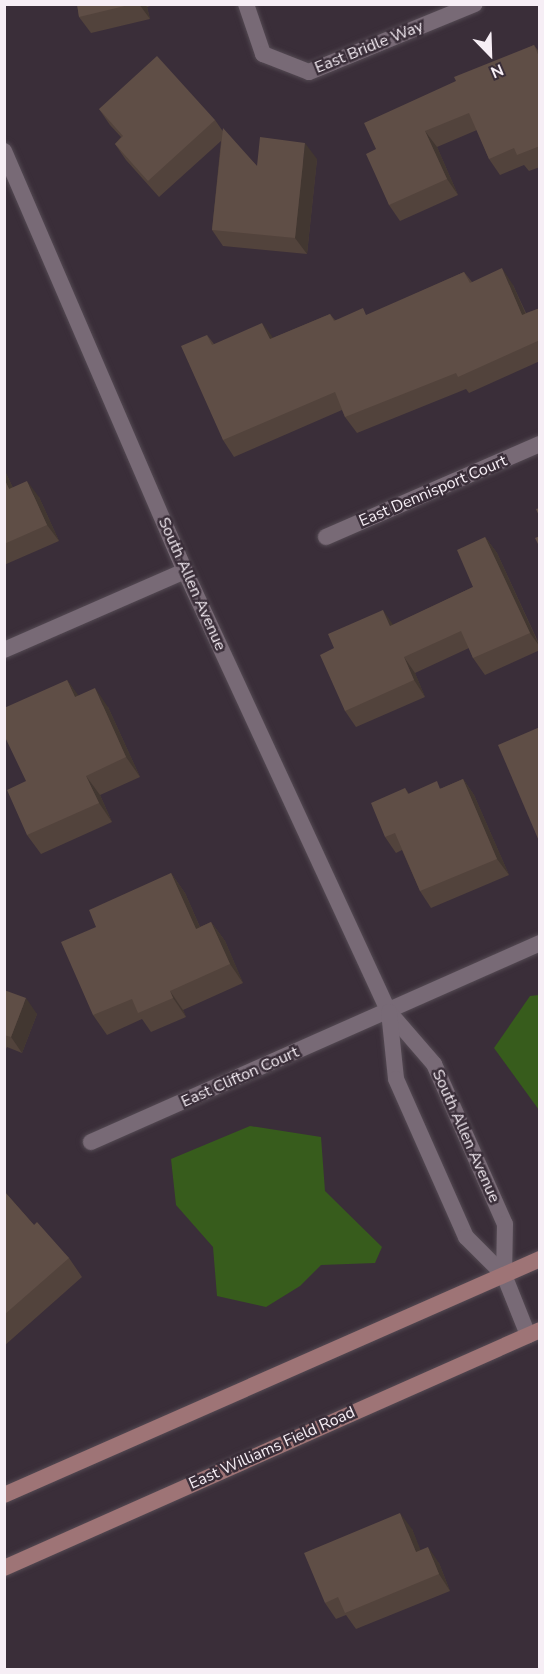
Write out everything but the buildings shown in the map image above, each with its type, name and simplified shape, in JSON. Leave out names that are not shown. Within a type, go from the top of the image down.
[{"type":"main road","points":[[4,1495],[540,1259]]},
{"type":"main road","name":"East Williams Field Road","points":[[4,1568],[534,1333]]},
{"type":"street","name":"East Bridle Way","points":[[246,4],[263,54],[309,72],[475,4]]},
{"type":"street","name":"South Allen Avenue","points":[[4,151],[185,571],[389,1012],[434,1064],[505,1224],[504,1275]]},
{"type":"street","name":"East Dennisport Court","points":[[326,537],[540,444]]},
{"type":"street","points":[[4,650],[185,571]]},
{"type":"street","name":"East Clifton Court","points":[[91,1142],[540,944]]},
{"type":"street","name":"South Allen Avenue","points":[[389,1012],[396,1079],[465,1237],[504,1275],[534,1333]]},
{"type":"green space","points":[[540,995],[539,1110],[494,1048],[530,996]]},
{"type":"green space","points":[[250,1126],[321,1137],[325,1191],[382,1247],[375,1263],[321,1265],[300,1286],[266,1307],[217,1296],[213,1247],[176,1205],[171,1159]]}]
